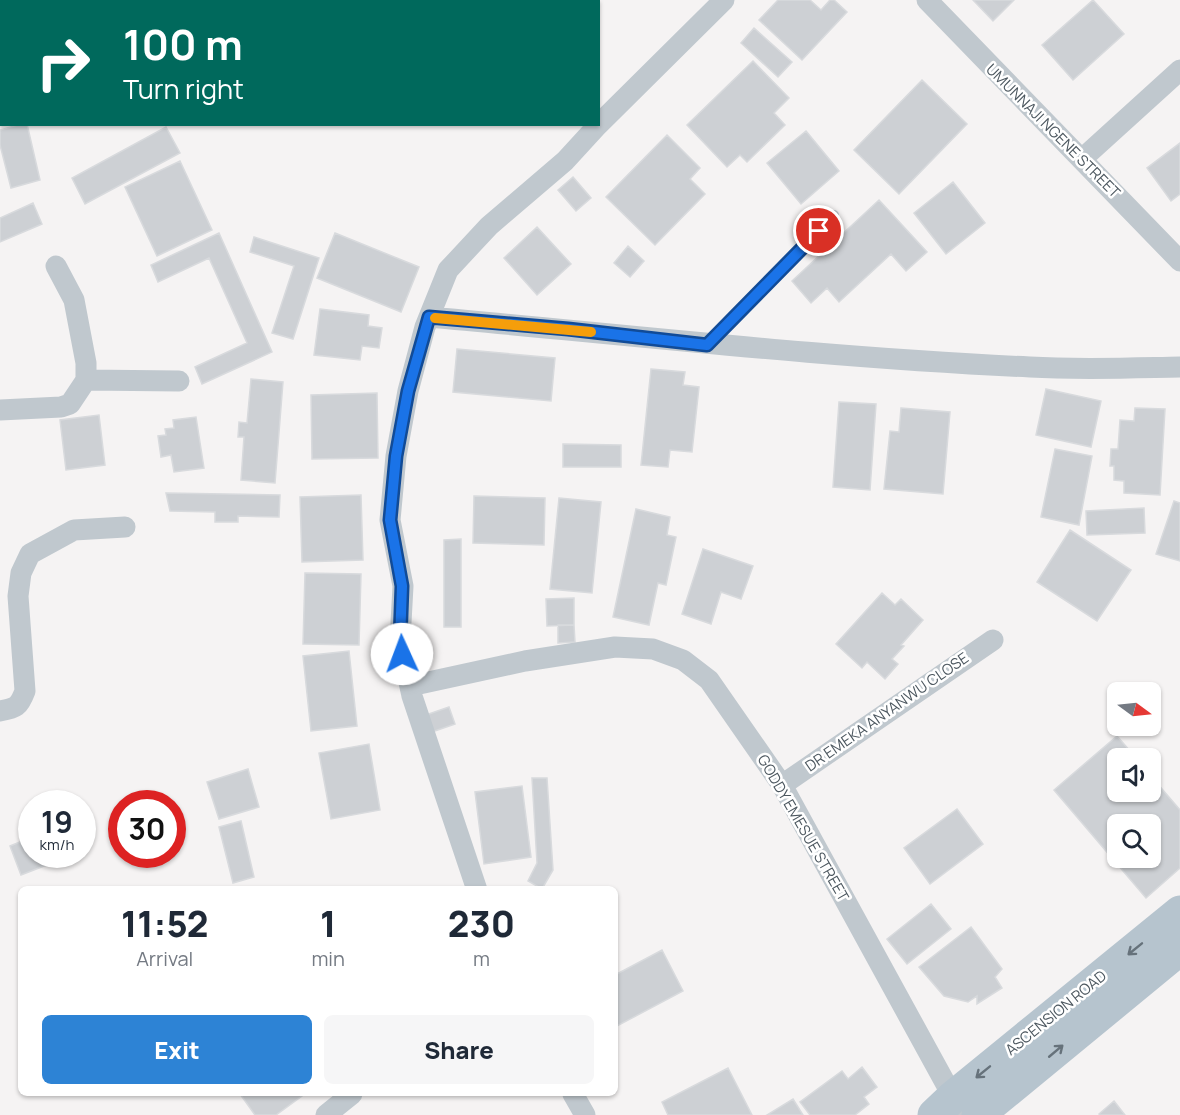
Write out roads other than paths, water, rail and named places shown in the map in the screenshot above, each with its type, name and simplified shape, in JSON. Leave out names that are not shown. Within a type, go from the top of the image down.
[{"type":"main road","name":"ASCENSION ROAD","points":[[958,1110],[1180,912]]},
{"type":"main road","name":"ASCENSION ROAD","points":[[958,1110],[1180,949]]},
{"type":"street","points":[[600,123],[724,0]]},
{"type":"street","name":"UMUNNAJI NGENE STREET","points":[[927,0],[1180,261]]},
{"type":"street","points":[[1082,159],[1180,70]]},
{"type":"street","points":[[476,886],[410,686],[400,641],[402,586],[390,520],[396,456],[408,391],[429,317],[448,270],[489,226],[565,161],[597,126]]},
{"type":"street","points":[[0,410],[61,407],[70,404],[86,380],[86,363],[74,300],[56,266]]},
{"type":"street","points":[[429,317],[568,329],[707,345],[880,358],[1032,367],[1180,367]]},
{"type":"street","points":[[86,380],[179,381]]},
{"type":"street","points":[[0,711],[12,709],[20,704],[25,691],[18,596],[21,573],[30,554],[74,530],[125,527]]},
{"type":"street","name":"DR EMEKA ANYANWU CLOSE","points":[[782,785],[993,639]]},
{"type":"street","name":"GODDY EMESUE STREET","points":[[410,686],[525,661],[615,647],[653,649],[683,660],[709,680],[782,785],[958,1110]]},
{"type":"street","points":[[326,1115],[350,1096]]},
{"type":"street","points":[[574,1096],[585,1115]]},
{"type":"lane","points":[[707,345],[834,214]]}]
